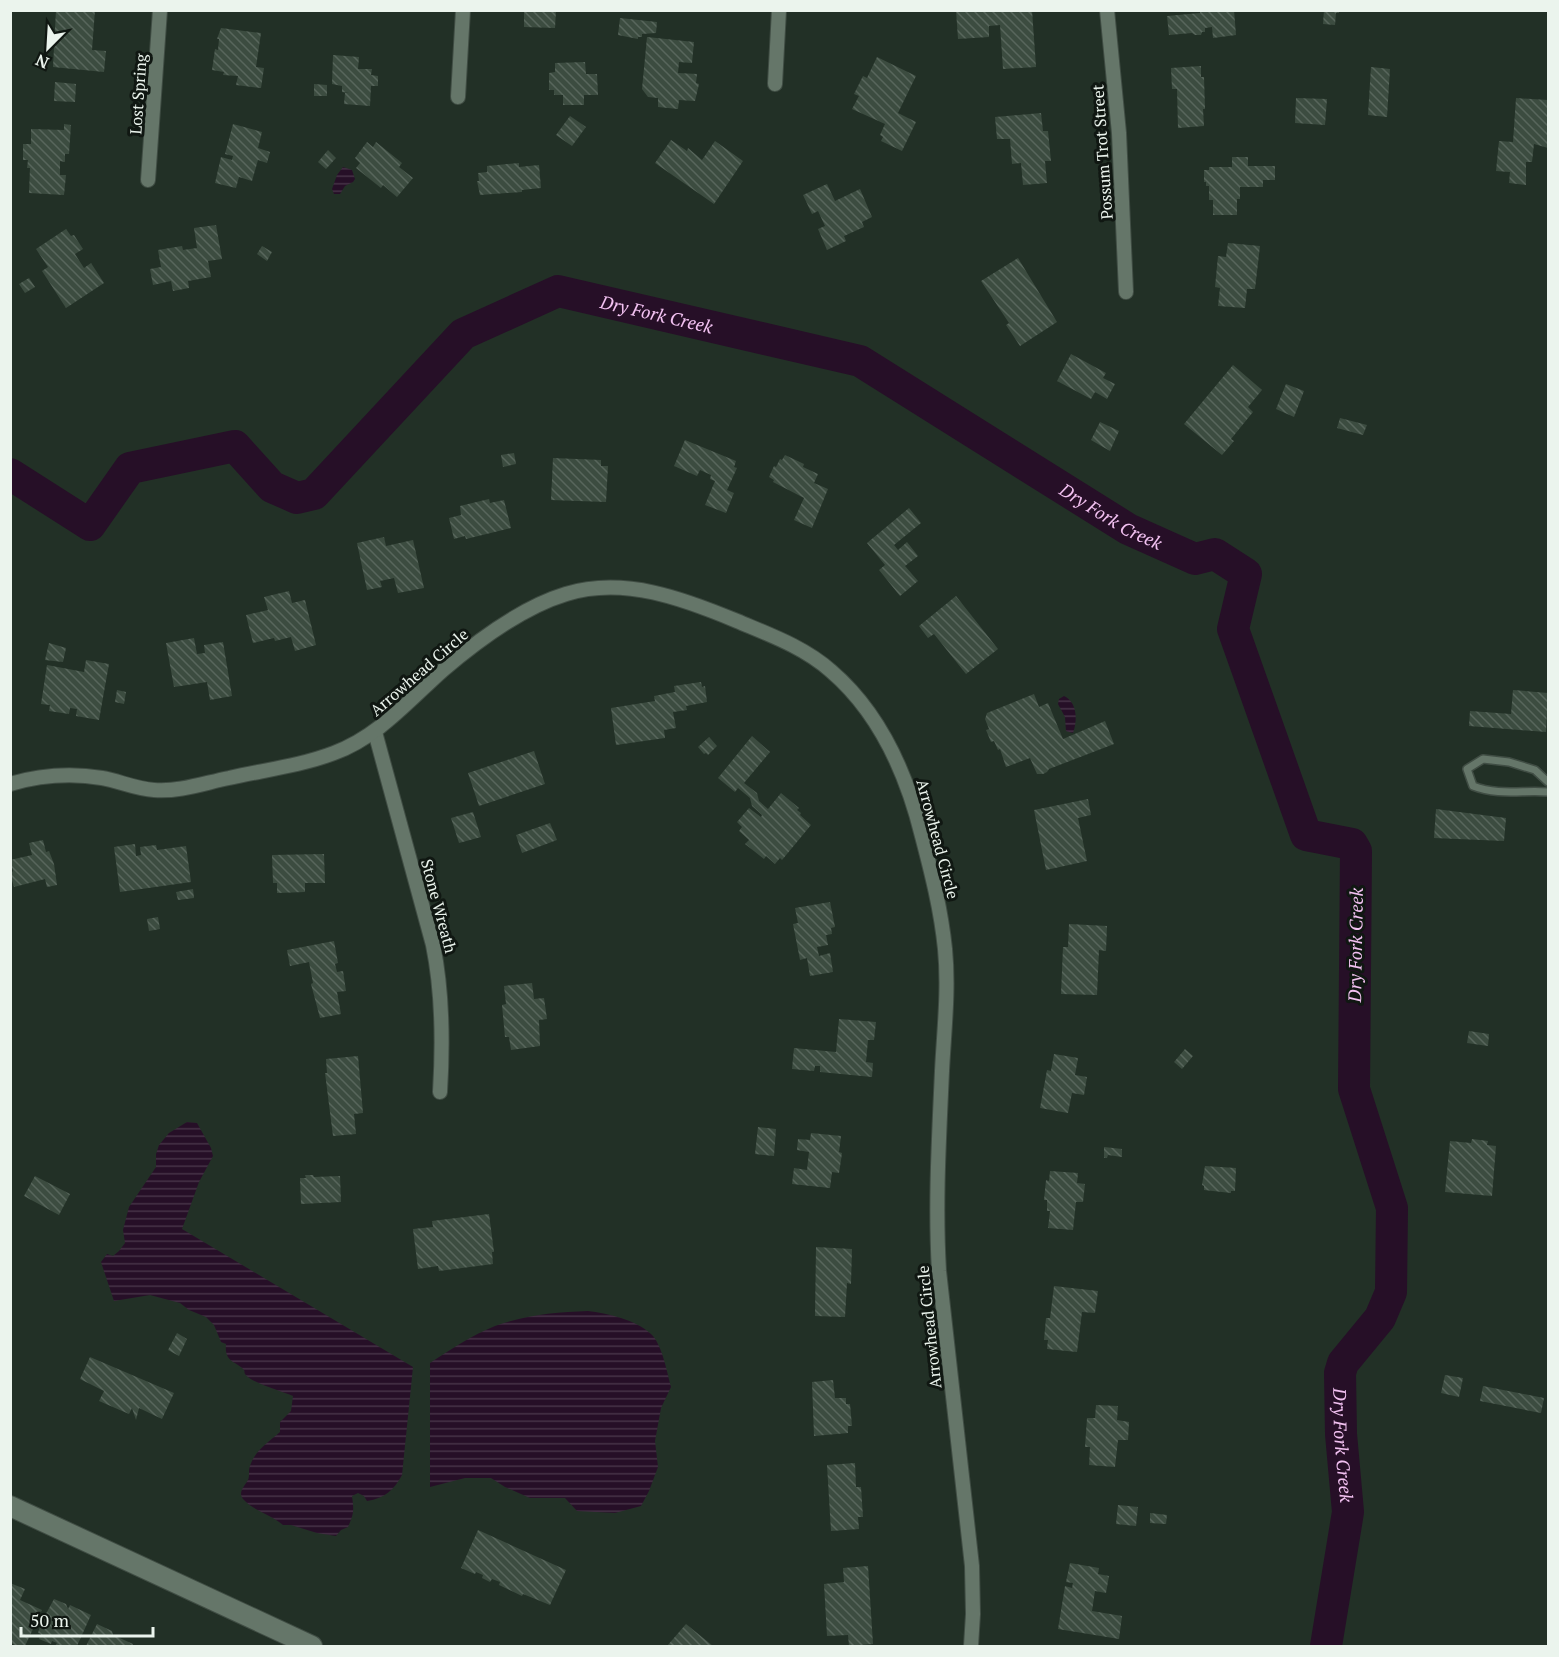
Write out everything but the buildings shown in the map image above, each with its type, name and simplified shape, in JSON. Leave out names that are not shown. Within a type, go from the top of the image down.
[{"type":"main road","points":[[10,1506],[312,1647]]},
{"type":"street","name":"Lost Spring","points":[[148,180],[160,10]]},
{"type":"street","points":[[458,97],[463,10]]},
{"type":"street","points":[[775,84],[779,10]]},
{"type":"street","name":"Possum Trot Street","points":[[1107,10],[1119,133],[1126,292]]},
{"type":"street","name":"Arrowhead Circle","points":[[10,784],[29,778],[73,775],[102,778],[153,790],[186,789],[336,753],[375,732],[446,668],[483,639],[534,607],[569,593],[608,588],[654,593],[691,602],[792,644],[830,669],[870,714],[892,752],[914,806],[939,904],[945,951],[946,999],[936,1223],[939,1271],[972,1566],[973,1614],[970,1647]]},
{"type":"street","name":"Stone Wreath","points":[[375,732],[433,945],[439,976],[442,1007],[440,1092]]},
{"type":"lane","points":[[1548,782],[1535,770],[1509,762],[1484,759],[1467,769],[1473,786],[1487,792],[1508,794],[1548,792]]},
{"type":"shaded area","points":[[343,167],[352,170],[355,179],[345,186],[340,194],[334,194],[332,189]]},
{"type":"shaded area","points":[[1064,696],[1072,702],[1074,707],[1076,723],[1073,733],[1066,731],[1065,717],[1058,704],[1059,699]]},
{"type":"shaded area","points":[[187,1122],[197,1123],[213,1156],[199,1182],[182,1229],[413,1367],[402,1475],[392,1489],[379,1498],[367,1501],[358,1493],[352,1496],[353,1512],[348,1527],[336,1536],[283,1525],[248,1504],[241,1495],[248,1480],[252,1460],[280,1432],[280,1422],[291,1411],[293,1396],[248,1377],[244,1370],[227,1355],[226,1344],[221,1342],[214,1325],[206,1317],[189,1310],[180,1303],[150,1295],[114,1301],[101,1262],[107,1254],[113,1256],[125,1243],[123,1230],[129,1207],[156,1167],[159,1145],[169,1133]]},
{"type":"shaded area","points":[[588,1311],[621,1318],[645,1329],[658,1344],[666,1366],[671,1387],[661,1408],[655,1441],[658,1467],[641,1506],[615,1513],[577,1511],[565,1498],[530,1498],[491,1478],[465,1478],[430,1487],[430,1363],[461,1343],[506,1322],[541,1315]]},
{"type":"waterway","name":"Dry Fork Creek","points":[[10,474],[90,525],[130,468],[235,446],[272,487],[297,498],[314,494],[463,334],[558,291],[860,361],[1128,529],[1195,559],[1215,554],[1246,574],[1233,629],[1306,835],[1352,844],[1356,851],[1354,1089],[1392,1208],[1391,1292],[1380,1318],[1343,1363],[1340,1373],[1341,1434],[1348,1512],[1326,1646]]}]
